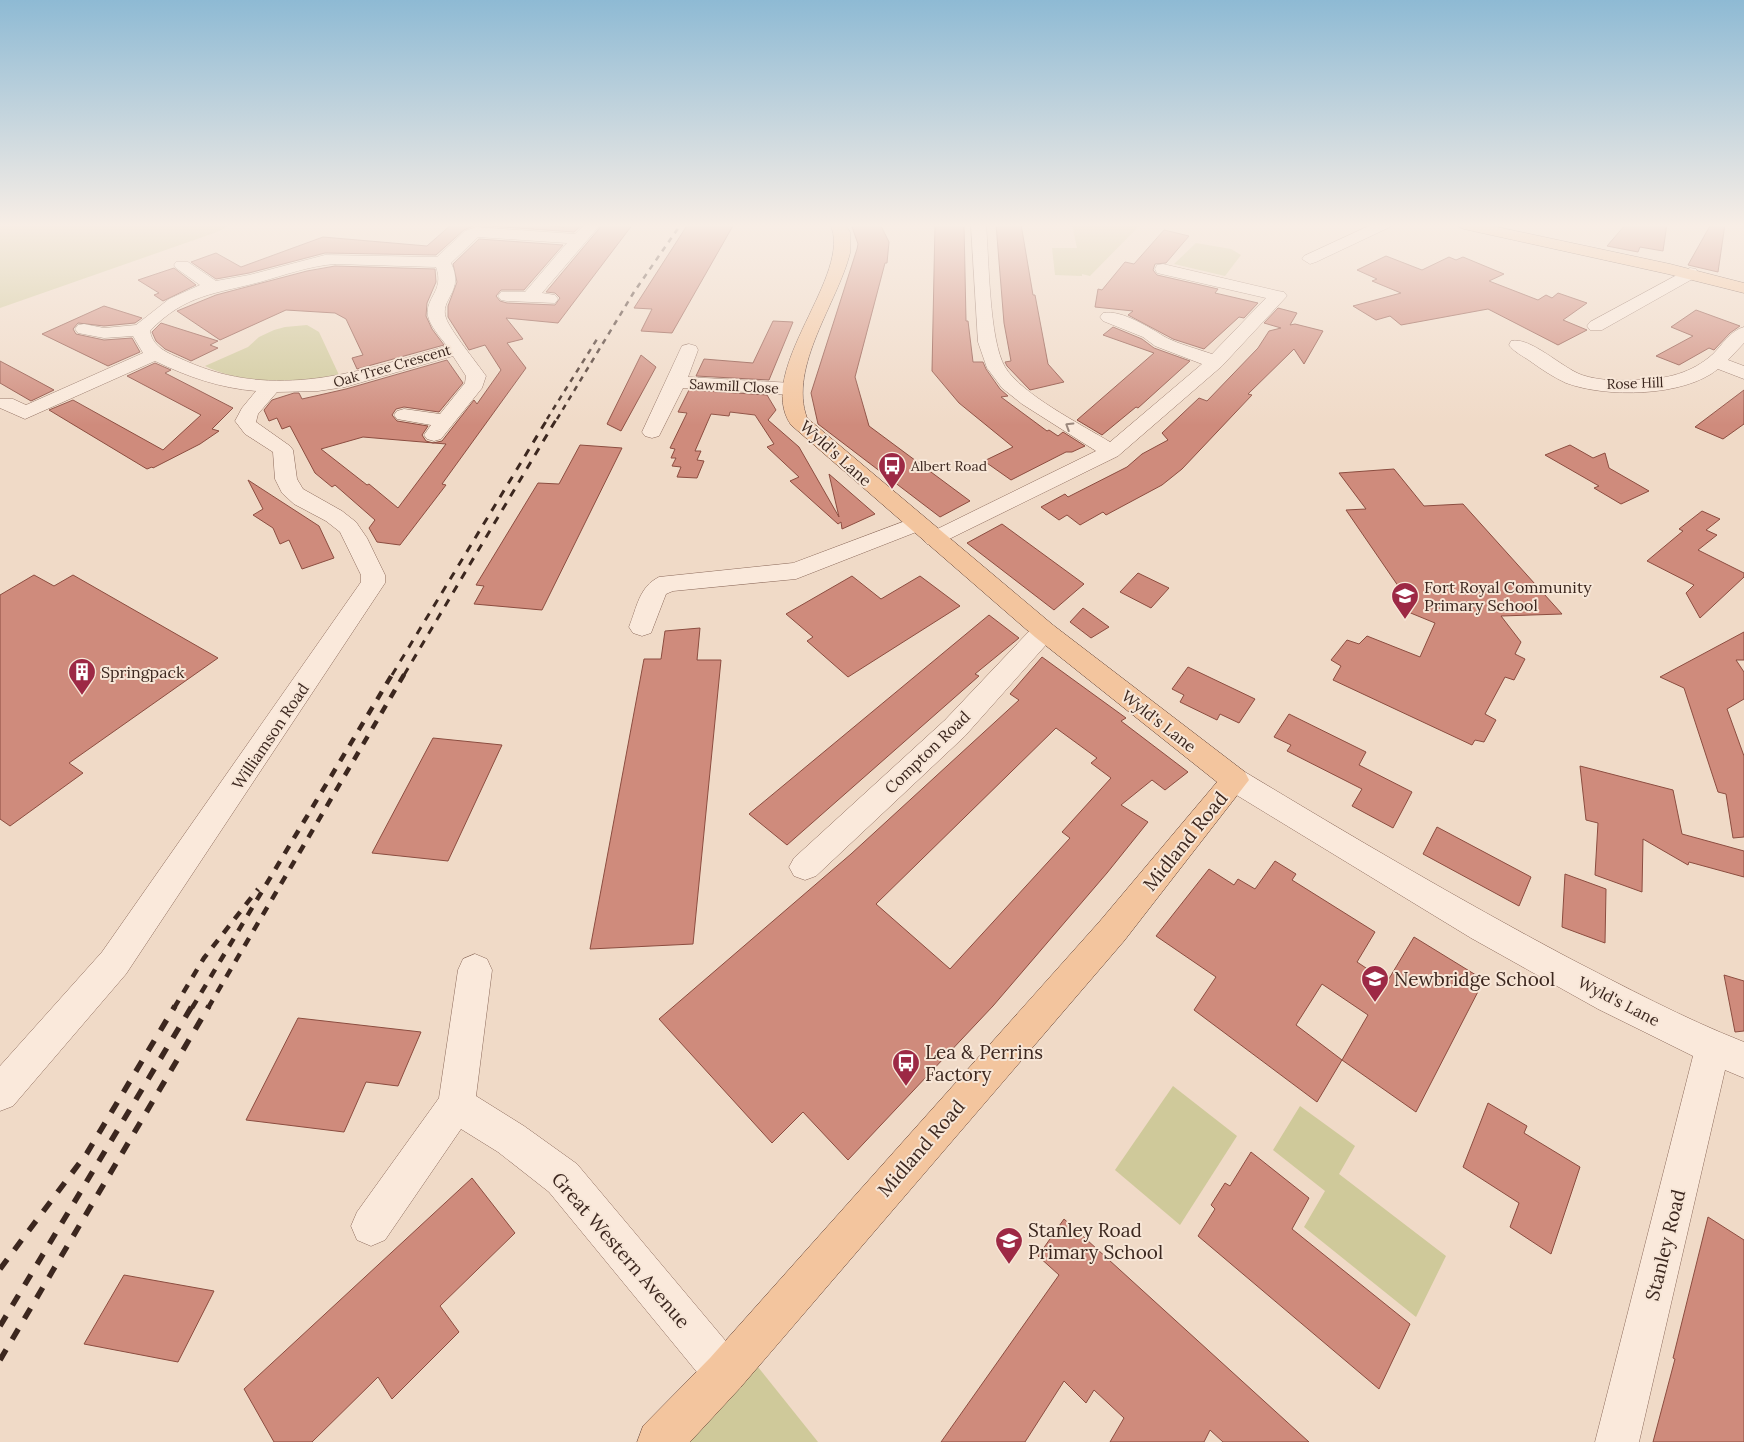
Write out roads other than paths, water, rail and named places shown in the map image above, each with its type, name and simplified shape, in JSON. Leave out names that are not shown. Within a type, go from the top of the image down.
[{"type":"main road","name":"Wyld's Lane","points":[[828,291],[822,303],[792,390],[792,406],[798,421],[1044,632],[1235,780]]},
{"type":"main road","name":"Midland Road","points":[[659,1442],[725,1372],[1112,931],[1235,780]]},
{"type":"street","points":[[84,329],[104,333],[141,330],[150,319],[169,306],[204,291]]},
{"type":"street","name":"Oak Tree Crescent","points":[[155,354],[203,377],[221,382],[270,386],[328,384],[458,349],[437,318],[435,310],[447,291]]},
{"type":"street","points":[[530,297],[535,291]]},
{"type":"street","points":[[983,291],[987,342],[996,368],[1009,384],[1029,400],[1110,452]]},
{"type":"street","points":[[935,540],[1110,452],[1215,362],[1278,296],[1258,291]]},
{"type":"street","points":[[1596,326],[1658,291]]},
{"type":"street","points":[[508,296],[550,299]]},
{"type":"street","points":[[1109,317],[1150,333],[1154,347],[1215,362]]},
{"type":"street","points":[[25,413],[155,354],[145,346],[141,330]]},
{"type":"street","name":"Rose Hill","points":[[1518,345],[1573,378],[1603,385],[1654,384],[1682,380],[1703,371],[1744,332]]},
{"type":"street","points":[[404,415],[440,428],[475,384],[476,376],[458,349]]},
{"type":"street","name":"Sawmill Close","points":[[652,432],[690,350]]},
{"type":"street","points":[[1715,361],[1744,373]]},
{"type":"street","name":"Sawmill Close","points":[[676,382],[792,390]]},
{"type":"street","name":"Williamson Road","points":[[0,1093],[114,963],[373,583],[373,576],[348,527],[337,517],[305,500],[290,488],[284,473],[283,450],[248,427],[245,421],[249,412],[270,386]]},
{"type":"street","points":[[6,403],[43,423]]},
{"type":"street","points":[[642,627],[656,589],[668,583],[796,571],[916,524]]},
{"type":"street","name":"Compton Road","points":[[804,867],[955,728],[1044,632]]},
{"type":"street","name":"Wyld's Lane","points":[[1235,780],[1422,893],[1526,952],[1644,1015],[1728,1053]]},
{"type":"street","points":[[371,1226],[456,1105],[475,970]]},
{"type":"street","name":"Stanley Road","points":[[1617,1442],[1728,1053]]},
{"type":"street","name":"Great Western Avenue","points":[[456,1105],[512,1139],[563,1178],[725,1372]]},
{"type":"railway","points":[[557,419],[634,291]]},
{"type":"railway","points":[[547,419],[599,336]]},
{"type":"railway","points":[[392,675],[548,418]]},
{"type":"railway","points":[[404,675],[557,418]]},
{"type":"railway","points":[[192,1008],[393,673]]},
{"type":"railway","points":[[208,1008],[405,673]]},
{"type":"railway","points":[[174,1008],[204,958],[258,889]]},
{"type":"railway","points":[[0,1269],[87,1153],[175,1006]]},
{"type":"railway","points":[[0,1326],[192,1006]]},
{"type":"railway","points":[[0,1360],[209,1006]]},
{"type":"place","name":"Albert Road","points":[[892,490]]},
{"type":"place","name":"Fort Royal Community Primary School","points":[[1405,620]]},
{"type":"place","name":"Springpack","points":[[82,696]]},
{"type":"place","name":"Newbridge School","points":[[1375,1003]]},
{"type":"place","name":"Lea & Perrins Factory","points":[[906,1087]]},
{"type":"place","name":"Stanley Road Primary School","points":[[1009,1265]]}]
